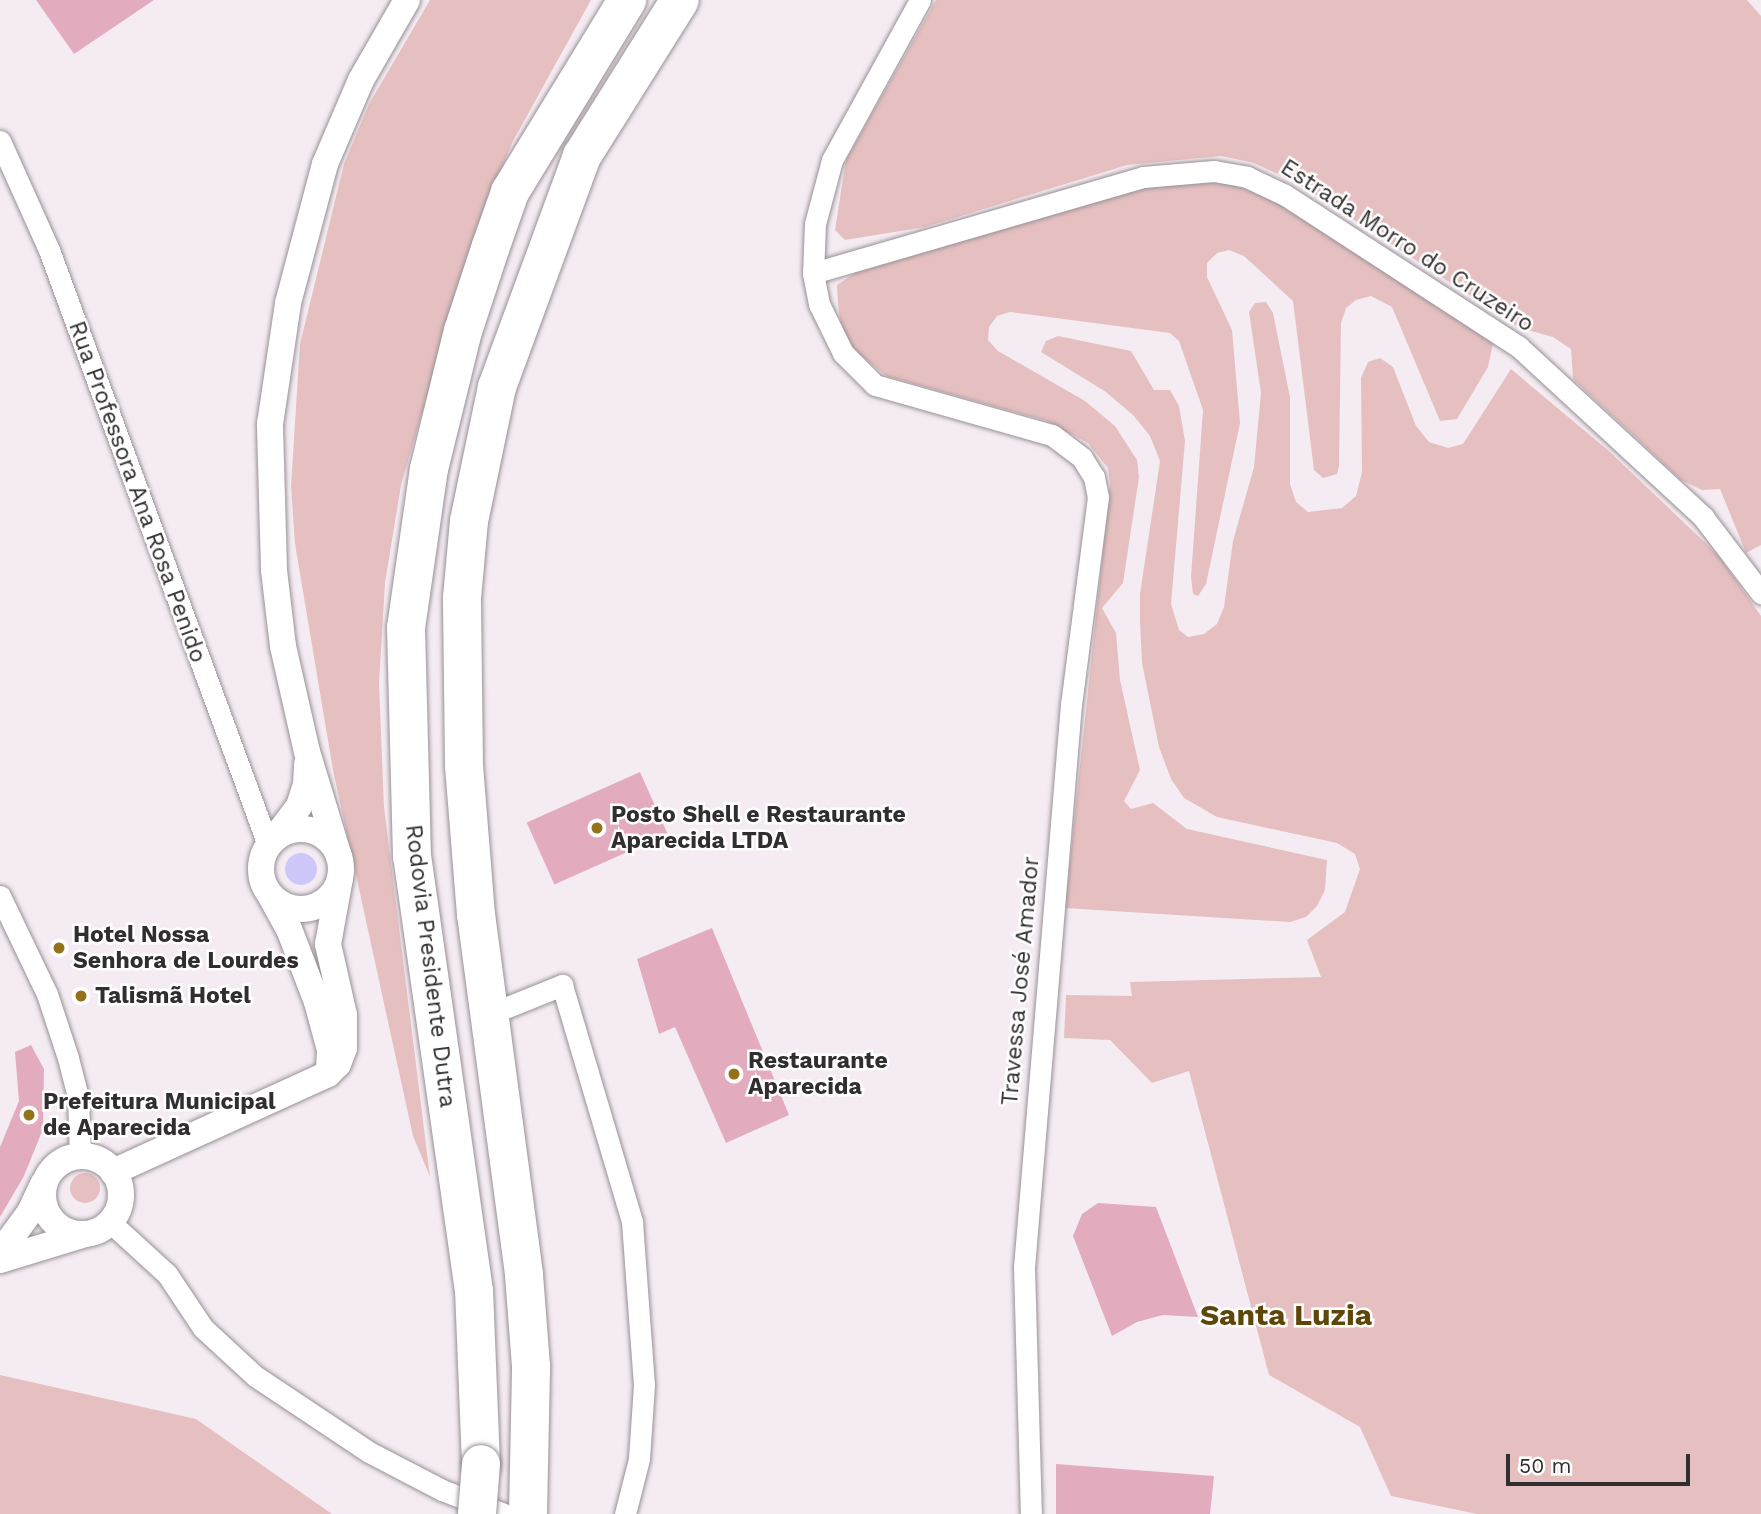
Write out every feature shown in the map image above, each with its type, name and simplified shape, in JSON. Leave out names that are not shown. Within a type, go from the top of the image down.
[{"type":"highway","points":[[567,97],[607,0]]},
{"type":"highway","name":"Rodovia Presidente Dutra","points":[[477,1514],[481,1464],[474,1291],[412,856],[407,628],[429,469],[463,331],[510,192],[627,0]]},
{"type":"highway","points":[[528,1514],[531,1459],[524,1274],[476,915],[464,765],[462,598],[469,521],[497,387],[582,156],[680,0]]},
{"type":"street","points":[[113,1172],[328,1074],[338,1064],[345,1032],[328,944],[340,868],[307,752],[283,646],[274,570],[270,424],[276,362],[326,164],[361,80],[407,0]]},
{"type":"street","points":[[813,273],[815,224],[832,160],[920,0]]},
{"type":"street","name":"Rua Professora Ana Rosa Penido","points":[[0,141],[49,250],[271,841],[261,860],[267,891],[289,929],[317,1002],[330,1050],[328,1074]]},
{"type":"street","name":"Estrada Morro do Cruzeiro","points":[[813,273],[1143,177],[1214,171],[1247,177],[1285,195],[1519,347],[1703,517],[1761,593]]},
{"type":"street","name":"Travessa José Amador","points":[[813,273],[829,330],[857,370],[875,385],[1052,435],[1082,458],[1096,487],[1096,527],[1072,704],[1024,1267],[1031,1514]]},
{"type":"street","points":[[271,841],[303,796],[307,752]]},
{"type":"street","points":[[267,891],[288,906],[314,906],[335,890],[340,868],[331,843],[312,831],[289,830],[271,841]]},
{"type":"street","points":[[0,896],[47,994],[68,1058],[78,1097],[80,1156]]},
{"type":"street","points":[[490,1014],[562,985],[632,1222],[643,1385],[639,1459],[625,1514]]},
{"type":"street","points":[[0,1253],[30,1212],[44,1182],[59,1162],[80,1156],[100,1160],[113,1172],[121,1197],[110,1222],[85,1234],[0,1260]]},
{"type":"street","points":[[44,1182],[47,1214],[66,1231],[85,1234]]},
{"type":"street","points":[[110,1222],[167,1274],[204,1328],[255,1376],[369,1452],[442,1490],[504,1514]]},
{"type":"shaded area","points":[[430,0],[591,0],[513,141],[475,232],[401,485],[385,583],[379,683],[384,807],[430,1177],[413,1136],[333,770],[295,544],[291,486],[300,344],[344,164],[369,104]]},
{"type":"shaded area","points":[[936,0],[1747,0],[1761,16],[1761,545],[1746,553],[1720,489],[1702,490],[1681,480],[1573,379],[1571,349],[1553,337],[1520,328],[1299,184],[1254,163],[1221,156],[1127,165],[925,227],[845,240],[835,230],[846,160]]},
{"type":"shaded area","points":[[1206,182],[1234,185],[1286,206],[1493,343],[1488,367],[1457,419],[1440,421],[1392,307],[1371,296],[1356,300],[1346,308],[1341,323],[1339,466],[1337,474],[1323,478],[1314,470],[1293,301],[1244,256],[1229,250],[1217,253],[1207,263],[1207,277],[1232,330],[1240,423],[1206,584],[1198,596],[1193,594],[1191,577],[1203,410],[1179,341],[1170,333],[1010,312],[997,316],[989,327],[988,340],[998,351],[1085,401],[1115,426],[1137,460],[1139,477],[1123,583],[1102,608],[1116,633],[1120,680],[1140,770],[1124,801],[1131,809],[1153,803],[1187,829],[1327,860],[1325,890],[1317,906],[1306,917],[1290,922],[1065,908],[1110,484],[1108,468],[1088,443],[1047,421],[886,376],[851,347],[841,325],[838,304],[837,285],[855,273],[1138,189]]},
{"type":"shaded area","points":[[1266,302],[1273,313],[1290,397],[1290,484],[1296,502],[1308,512],[1342,508],[1356,496],[1362,472],[1361,378],[1368,362],[1380,358],[1393,367],[1416,426],[1429,442],[1448,448],[1463,444],[1511,369],[1610,452],[1719,556],[1761,616],[1761,1514],[1477,1514],[1391,1496],[1360,1427],[1269,1375],[1189,1071],[1152,1083],[1110,1040],[1064,1038],[1066,995],[1132,996],[1130,982],[1321,977],[1307,940],[1345,912],[1360,869],[1355,854],[1337,843],[1217,817],[1184,798],[1171,779],[1159,747],[1142,663],[1140,623],[1140,594],[1160,461],[1150,436],[1134,416],[1106,392],[1041,352],[1046,341],[1058,336],[1131,351],[1154,390],[1170,390],[1179,406],[1185,441],[1171,604],[1179,630],[1188,637],[1204,634],[1217,624],[1224,607],[1233,541],[1254,467],[1261,393],[1249,312],[1255,303]]},
{"type":"shaded area","points":[[301,853],[312,858],[317,869],[312,880],[301,885],[290,880],[285,869],[290,858]]},
{"type":"shaded area","points":[[85,1173],[95,1178],[100,1188],[95,1198],[85,1203],[75,1198],[70,1188],[75,1178]]},
{"type":"shaded area","points":[[0,1375],[196,1419],[332,1514],[0,1514]]},
{"type":"building","points":[[36,0],[154,0],[74,54]]},
{"type":"building","name":"Posto Shell e Restaurante Aparecida LTDA","points":[[640,772],[668,834],[554,885],[527,822]]},
{"type":"building","name":"Restaurante Aparecida","points":[[712,928],[789,1115],[726,1143],[675,1027],[659,1034],[637,959]]},
{"type":"building","name":"Prefeitura Municipal de Aparecida","points":[[31,1045],[44,1069],[43,1129],[24,1176],[0,1217],[0,1147],[19,1101],[15,1052]]},
{"type":"building","points":[[1098,1203],[1156,1207],[1198,1317],[1163,1315],[1137,1322],[1112,1336],[1073,1236],[1082,1214]]},
{"type":"building","points":[[1056,1464],[1214,1476],[1210,1514],[1056,1514]]},
{"type":"place","name":"Posto Shell e Restaurante Aparecida LTDA","points":[[597,828]]},
{"type":"place","name":"Hotel Nossa Senhora de Lourdes","points":[[59,948]]},
{"type":"place","name":"Talismã Hotel","points":[[81,996]]},
{"type":"place","name":"Restaurante Aparecida","points":[[734,1074]]},
{"type":"place","name":"Prefeitura Municipal de Aparecida","points":[[29,1115]]},
{"type":"district","name":"Santa Luzia","points":[[1286,1315]]}]
